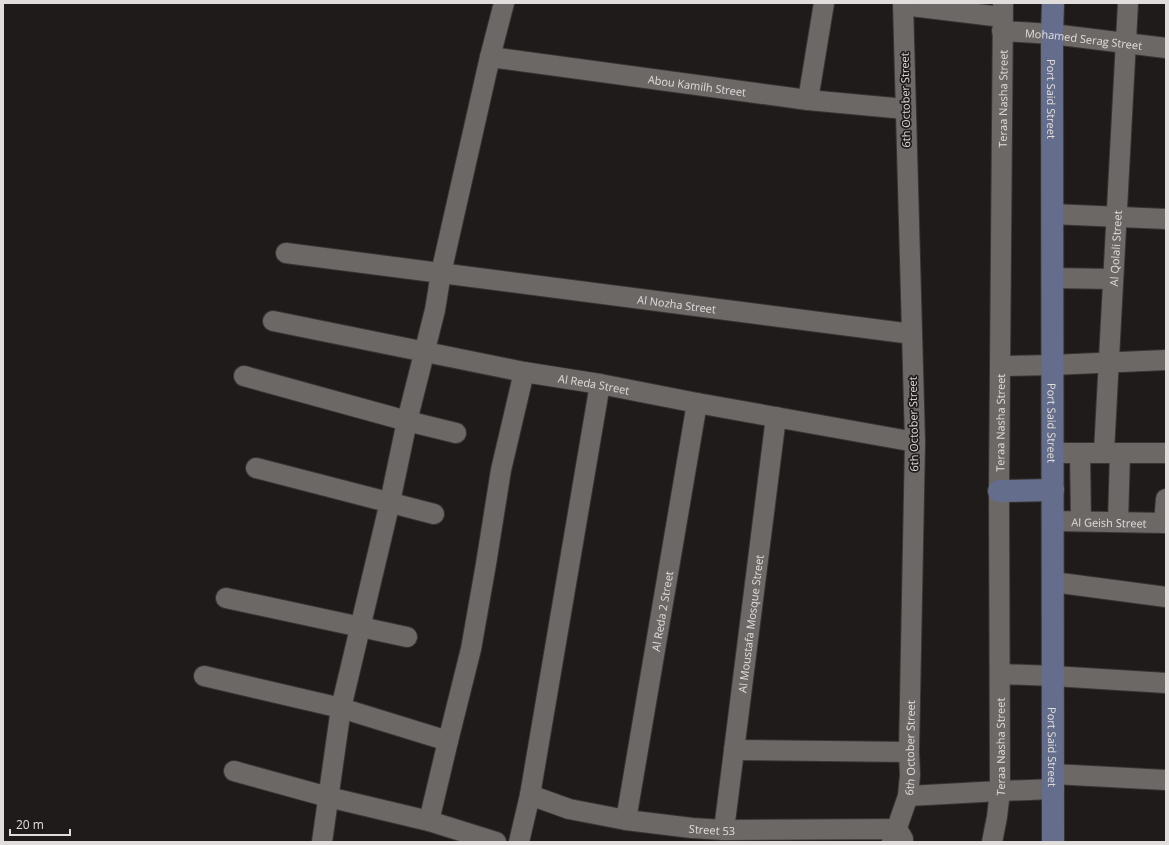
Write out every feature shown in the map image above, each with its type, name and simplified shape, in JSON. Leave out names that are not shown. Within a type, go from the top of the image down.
[{"type":"street","points":[[322,842],[341,708],[390,502],[407,421],[435,310],[441,273],[490,57],[504,3]]},
{"type":"street","points":[[808,100],[824,3]]},
{"type":"street","name":"Port Said Street","points":[[1053,3],[1053,842]]},
{"type":"street","name":"Al Qolali Street","points":[[1118,522],[1112,452],[1108,362],[1128,3]]},
{"type":"street","name":"Mohamed Serag Street","points":[[903,4],[1002,17],[1052,34],[1166,48]]},
{"type":"street","name":"6th October Street","points":[[898,838],[908,796],[910,776],[909,752],[915,442],[903,4]]},
{"type":"street","name":"Teraa Nasha Street","points":[[992,842],[1000,791],[999,491],[1002,17]]},
{"type":"street","name":"Abou Kamilh Street","points":[[490,57],[808,100],[905,110]]},
{"type":"street","points":[[1052,214],[1166,219]]},
{"type":"street","name":"Al Nozha Street","points":[[286,253],[912,334]]},
{"type":"street","points":[[1052,278],[1113,279]]},
{"type":"street","name":"Al Reda Street","points":[[273,321],[524,372],[600,384],[915,442]]},
{"type":"street","points":[[1000,366],[1166,360]]},
{"type":"street","points":[[429,821],[471,648],[501,470],[524,372]]},
{"type":"street","points":[[244,376],[456,433]]},
{"type":"street","points":[[519,842],[530,795],[600,384]]},
{"type":"street","name":"Al Reda 2 Street","points":[[626,820],[697,403]]},
{"type":"street","name":"Al Moustafa Mosque Street","points":[[724,830],[776,417]]},
{"type":"street","points":[[1052,453],[1166,453]]},
{"type":"street","points":[[1080,453],[1081,521]]},
{"type":"street","points":[[256,468],[434,514]]},
{"type":"street","points":[[999,491],[1053,490]]},
{"type":"street","points":[[1165,523],[1166,499]]},
{"type":"street","name":"Al Geish Street","points":[[1053,521],[1165,523]]},
{"type":"street","points":[[1053,582],[1166,597]]},
{"type":"street","points":[[226,598],[407,637]]},
{"type":"street","points":[[1000,674],[1166,684]]},
{"type":"street","points":[[204,676],[341,708],[448,741]]},
{"type":"street","points":[[734,750],[909,752]]},
{"type":"street","points":[[234,771],[328,797],[429,821],[496,842]]},
{"type":"street","points":[[908,796],[1000,791],[1054,782],[1166,780]]},
{"type":"street","name":"Street 53","points":[[530,795],[569,809],[626,820],[692,828],[898,838]]}]
